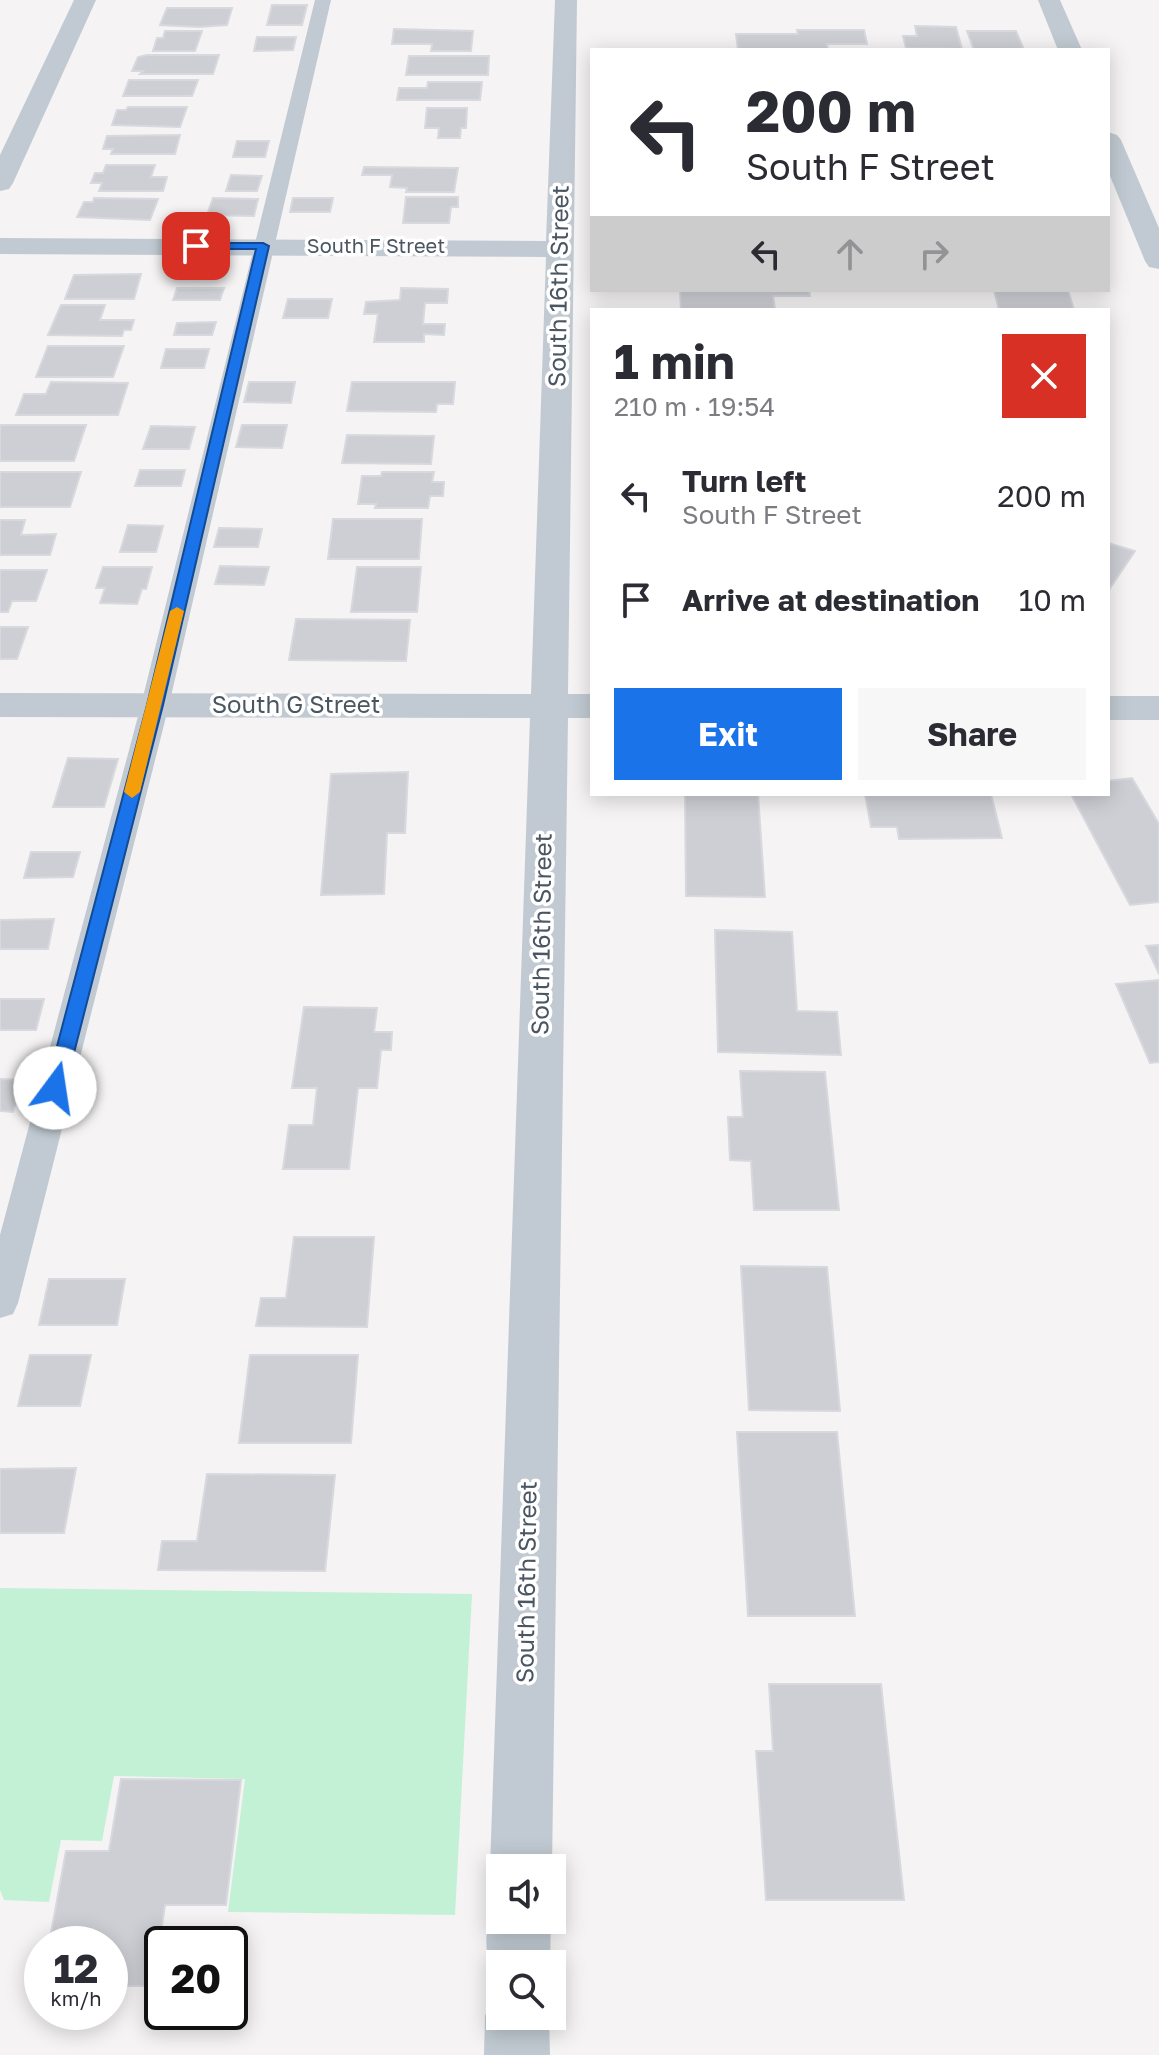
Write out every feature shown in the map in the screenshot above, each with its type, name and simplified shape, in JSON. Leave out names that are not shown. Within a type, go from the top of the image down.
[{"type":"street","points":[[0,183],[85,0]]},
{"type":"street","name":"South 16th Street","points":[[521,1854],[566,0]]},
{"type":"street","points":[[1049,0],[1069,48]]},
{"type":"street","points":[[1110,145],[1159,261]]},
{"type":"street","name":"South F Street","points":[[0,246],[560,249]]},
{"type":"street","name":"South G Street","points":[[0,705],[590,706]]},
{"type":"street","points":[[1110,708],[1159,708]]},
{"type":"street","points":[[517,2030],[517,2055]]},
{"type":"lane","points":[[0,1303],[155,705],[323,0]]},
{"type":"green space","points":[[0,1588],[472,1594],[455,1915],[228,1912],[245,1779],[114,1776],[102,1841],[61,1840],[49,1902],[4,1900],[0,1890]]},
{"type":"building","points":[[272,5],[307,5],[302,25],[267,25]]},
{"type":"building","points":[[167,8],[232,8],[227,25],[199,27],[160,25]]},
{"type":"building","points":[[915,26],[956,27],[962,48],[906,48],[903,36],[917,36]]},
{"type":"building","points":[[394,29],[473,31],[471,51],[431,51],[432,44],[392,44]]},
{"type":"building","points":[[797,30],[864,30],[867,44],[827,44],[828,48],[738,48],[736,34],[798,34]]},
{"type":"building","points":[[165,31],[202,31],[195,51],[153,51],[157,38],[163,38]]},
{"type":"building","points":[[967,31],[1016,31],[1023,48],[973,48]]},
{"type":"building","points":[[257,37],[296,37],[293,50],[254,51]]},
{"type":"building","points":[[219,55],[213,74],[140,74],[143,71],[132,71],[138,57]]},
{"type":"building","points":[[409,56],[489,56],[488,75],[406,75]]},
{"type":"building","points":[[129,80],[198,80],[192,96],[123,96]]},
{"type":"building","points":[[428,82],[482,82],[480,100],[397,100],[399,88],[427,88]]},
{"type":"building","points":[[128,107],[187,107],[180,127],[112,125],[117,110]]},
{"type":"building","points":[[427,108],[467,108],[466,128],[461,128],[460,138],[438,138],[439,128],[425,128]]},
{"type":"building","points":[[180,135],[175,154],[111,154],[113,149],[103,149],[107,136]]},
{"type":"building","points":[[237,141],[269,141],[265,157],[233,157]]},
{"type":"building","points":[[106,165],[155,165],[151,177],[167,177],[163,191],[99,191],[102,183],[91,183],[95,173],[103,173]]},
{"type":"building","points":[[364,167],[458,168],[454,192],[406,192],[407,188],[390,187],[392,175],[362,175]]},
{"type":"building","points":[[231,175],[262,176],[257,191],[226,191]]},
{"type":"building","points":[[406,197],[458,197],[458,207],[451,207],[449,223],[403,223]]},
{"type":"building","points":[[94,198],[158,199],[150,220],[77,217],[84,202],[93,202]]},
{"type":"building","points":[[213,198],[258,199],[254,216],[207,215]]},
{"type":"building","points":[[293,198],[333,198],[330,212],[290,212]]},
{"type":"building","points":[[141,274],[134,299],[65,299],[74,275]]},
{"type":"building","points":[[177,288],[224,288],[220,300],[173,300]]},
{"type":"building","points":[[401,288],[448,289],[447,303],[425,303],[423,324],[445,324],[444,335],[424,334],[424,342],[374,342],[378,314],[364,314],[366,302],[400,300]]},
{"type":"building","points":[[680,292],[809,292],[810,296],[773,296],[775,308],[681,308]]},
{"type":"building","points":[[994,292],[1069,292],[1073,308],[998,308]]},
{"type":"building","points":[[288,299],[332,299],[328,318],[283,318]]},
{"type":"building","points":[[61,305],[105,305],[100,320],[134,320],[131,330],[124,330],[122,336],[48,335]]},
{"type":"building","points":[[216,322],[212,335],[174,335],[177,323]]},
{"type":"building","points":[[48,346],[124,346],[113,377],[36,377]]},
{"type":"building","points":[[166,349],[209,349],[204,368],[161,368]]},
{"type":"building","points":[[51,382],[128,383],[118,415],[16,415],[24,394],[46,394]]},
{"type":"building","points":[[249,382],[295,382],[291,403],[244,402]]},
{"type":"building","points":[[352,382],[455,382],[453,404],[437,404],[436,412],[347,411]]},
{"type":"building","points":[[0,425],[86,425],[74,461],[0,461]]},
{"type":"building","points":[[242,425],[287,425],[282,448],[236,447]]},
{"type":"building","points":[[151,426],[195,427],[189,449],[143,449]]},
{"type":"building","points":[[347,435],[434,436],[431,464],[342,463]]},
{"type":"building","points":[[140,470],[185,470],[181,486],[135,486]]},
{"type":"building","points":[[0,472],[81,472],[70,507],[0,507]]},
{"type":"building","points":[[382,472],[434,472],[432,482],[444,482],[443,496],[430,496],[428,508],[375,508],[376,504],[358,504],[362,476],[381,476]]},
{"type":"building","points":[[333,519],[422,519],[419,559],[328,559]]},
{"type":"building","points":[[0,520],[25,520],[21,535],[56,534],[50,555],[0,555]]},
{"type":"building","points":[[128,525],[163,526],[156,552],[120,552]]},
{"type":"building","points":[[219,528],[262,529],[258,547],[214,547]]},
{"type":"building","points":[[1110,544],[1135,551],[1110,588]]},
{"type":"building","points":[[220,566],[269,567],[264,585],[215,584]]},
{"type":"building","points":[[103,567],[152,567],[146,589],[142,589],[137,604],[100,603],[105,588],[96,588]]},
{"type":"building","points":[[357,567],[421,567],[417,612],[351,612]]},
{"type":"building","points":[[0,570],[47,570],[36,601],[12,601],[8,612],[0,612]]},
{"type":"building","points":[[296,619],[410,620],[406,661],[289,660]]},
{"type":"building","points":[[0,627],[28,627],[17,659],[0,659]]},
{"type":"building","points":[[68,758],[118,759],[104,807],[53,807]]},
{"type":"building","points":[[408,772],[405,833],[387,833],[384,894],[321,895],[331,774]]},
{"type":"building","points":[[1132,778],[1159,824],[1159,902],[1130,905],[1072,796],[1110,796],[1110,781]]},
{"type":"building","points":[[685,796],[758,796],[765,897],[686,896]]},
{"type":"building","points":[[865,796],[992,796],[1002,838],[899,839],[897,827],[871,827]]},
{"type":"building","points":[[31,852],[80,852],[73,877],[24,878]]},
{"type":"building","points":[[54,919],[48,949],[0,949],[0,920]]},
{"type":"building","points":[[715,930],[792,932],[797,1011],[837,1012],[841,1055],[718,1052]]},
{"type":"building","points":[[1159,945],[1159,974],[1146,946]]},
{"type":"building","points":[[1159,980],[1159,1062],[1150,1063],[1116,984]]},
{"type":"building","points":[[0,999],[44,999],[36,1030],[0,1030]]},
{"type":"building","points":[[304,1007],[377,1008],[374,1032],[392,1032],[391,1050],[381,1050],[377,1088],[358,1088],[349,1169],[283,1169],[289,1125],[313,1125],[317,1088],[292,1088]]},
{"type":"building","points":[[740,1071],[825,1072],[839,1210],[754,1210],[751,1161],[730,1160],[728,1117],[743,1117]]},
{"type":"building","points":[[0,1079],[22,1080],[13,1112],[0,1111]]},
{"type":"building","points":[[294,1237],[374,1237],[367,1327],[256,1326],[261,1298],[286,1298]]},
{"type":"building","points":[[741,1266],[827,1267],[840,1411],[749,1410]]},
{"type":"building","points":[[49,1279],[125,1279],[117,1325],[39,1325]]},
{"type":"building","points":[[30,1355],[91,1355],[80,1406],[18,1406]]},
{"type":"building","points":[[250,1355],[358,1355],[351,1443],[239,1443]]},
{"type":"building","points":[[737,1432],[837,1432],[855,1616],[748,1616]]},
{"type":"building","points":[[76,1468],[64,1533],[0,1533],[0,1469]]},
{"type":"building","points":[[207,1474],[335,1475],[325,1571],[158,1570],[162,1541],[197,1541]]},
{"type":"building","points":[[769,1684],[881,1684],[904,1900],[766,1900],[756,1751],[773,1751]]},
{"type":"building","points":[[121,1779],[241,1780],[226,1905],[165,1905],[162,1926],[144,1926],[144,1986],[128,1986],[128,1926],[52,1926],[66,1851],[109,1851]]},
{"type":"slow traffic","points":[[132,792],[177,611]]},
{"type":"route","points":[[55,1088],[155,705],[263,246],[196,246]]}]
